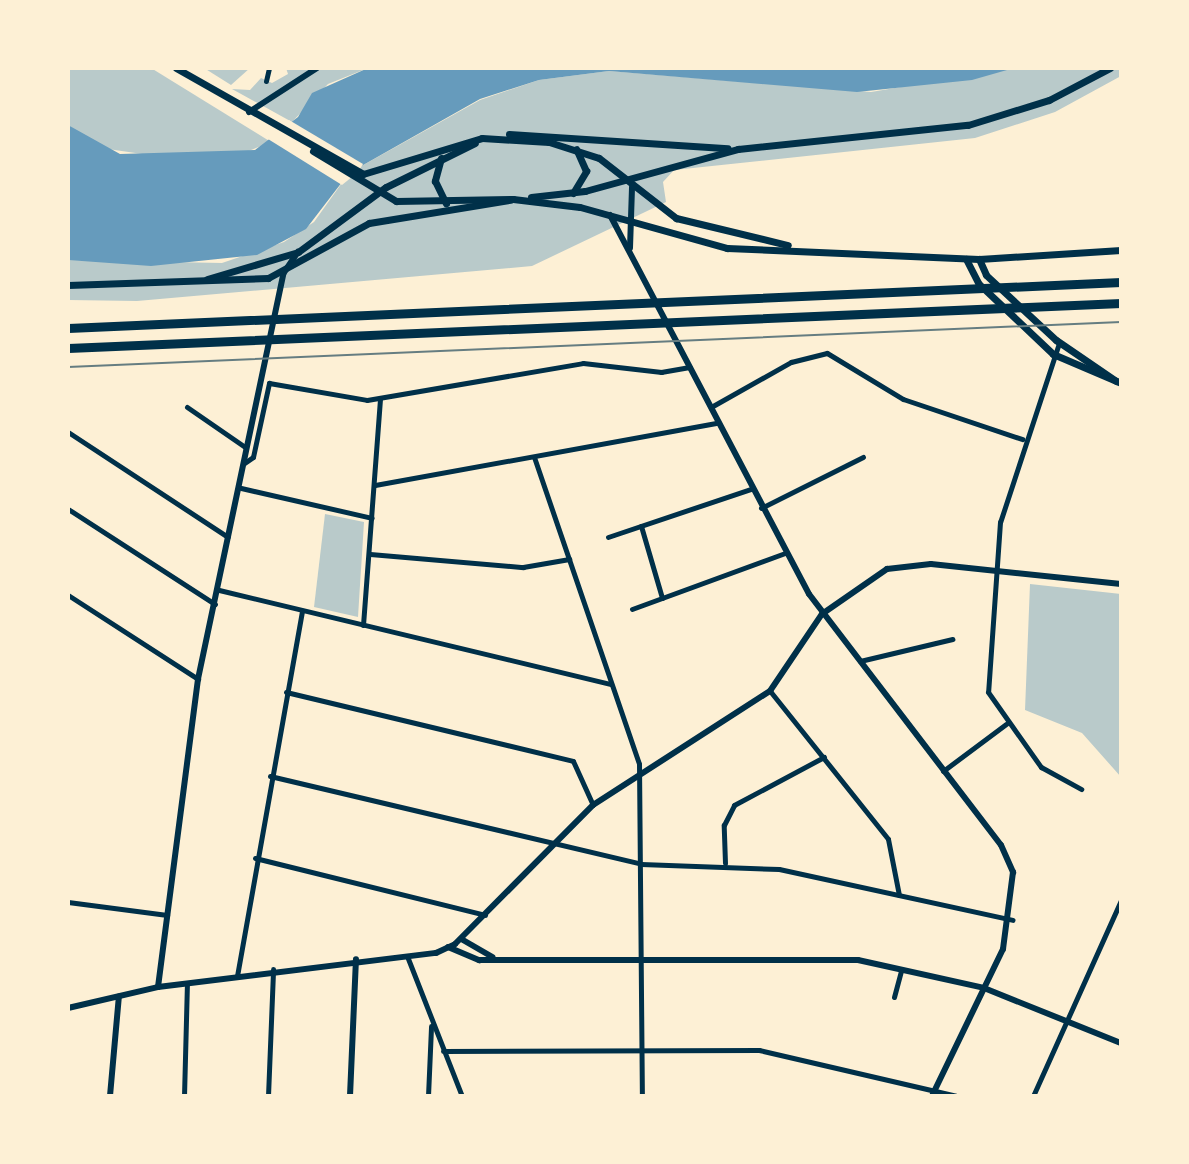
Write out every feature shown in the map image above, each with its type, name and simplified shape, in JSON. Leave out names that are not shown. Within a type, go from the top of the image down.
[{"type":"highway","points":[[68,328],[1121,282]]},
{"type":"highway","points":[[68,348],[1121,303]]},
{"type":"main road","points":[[176,68],[313,151],[358,172],[378,174],[490,136],[551,133],[738,149]]},
{"type":"main road","points":[[313,151],[376,195],[446,204],[571,194],[738,149],[968,125],[1049,100],[1110,68]]},
{"type":"main road","points":[[182,283],[251,271],[298,252],[376,195],[441,158],[490,136],[576,149],[689,223],[802,247]]},
{"type":"main road","points":[[571,194],[586,171],[576,149]]},
{"type":"main road","points":[[441,158],[435,181],[446,204]]},
{"type":"main road","points":[[68,285],[182,283],[283,274],[369,223],[513,199],[608,212],[727,248],[802,247],[966,259],[1121,250]]},
{"type":"main road","points":[[966,259],[980,286],[1053,354],[1121,383]]},
{"type":"main road","points":[[979,259],[986,275],[1059,343],[1121,383]]},
{"type":"street","points":[[266,81],[269,68]]},
{"type":"street","points":[[249,112],[317,68]]},
{"type":"street","points":[[631,252],[632,187]]},
{"type":"street","points":[[608,212],[761,508],[822,614],[1001,845],[1013,872],[1012,920],[984,988],[932,1096]]},
{"type":"street","points":[[158,987],[198,679],[241,488],[245,447],[283,274],[298,252]]},
{"type":"street","points":[[1059,343],[1022,439],[993,571],[988,692],[1006,724],[1041,767],[1081,789]]},
{"type":"street","points":[[710,408],[801,357],[827,353],[903,399],[1022,439]]},
{"type":"street","points":[[243,464],[253,457],[269,383],[339,399],[380,399],[583,363],[661,372],[690,367]]},
{"type":"street","points":[[363,625],[380,399]]},
{"type":"street","points":[[187,407],[245,447]]},
{"type":"street","points":[[375,485],[717,423]]},
{"type":"street","points":[[68,432],[230,538]]},
{"type":"street","points":[[534,457],[612,684],[640,776],[642,1096]]},
{"type":"street","points":[[761,508],[863,457]]},
{"type":"street","points":[[241,488],[372,518]]},
{"type":"street","points":[[608,537],[751,489]]},
{"type":"street","points":[[68,509],[216,604]]},
{"type":"street","points":[[641,526],[662,598]]},
{"type":"street","points":[[632,609],[785,553]]},
{"type":"street","points":[[370,554],[523,567],[569,559]]},
{"type":"street","points":[[68,1008],[158,987],[273,969],[407,956],[448,947],[463,940],[554,842],[593,805],[770,691],[822,614],[887,569],[993,571],[1121,584]]},
{"type":"street","points":[[219,590],[612,684]]},
{"type":"street","points":[[68,595],[198,679]]},
{"type":"street","points":[[237,976],[255,858],[302,611]]},
{"type":"street","points":[[859,662],[952,639]]},
{"type":"street","points":[[770,691],[888,839],[899,895]]},
{"type":"street","points":[[286,692],[573,761],[593,805]]},
{"type":"street","points":[[943,771],[1006,724]]},
{"type":"street","points":[[725,863],[724,825],[734,805],[824,757]]},
{"type":"street","points":[[270,776],[641,864],[725,863],[899,895],[1012,920]]},
{"type":"street","points":[[255,858],[485,915]]},
{"type":"street","points":[[1033,1096],[1121,900]]},
{"type":"street","points":[[68,902],[167,915]]},
{"type":"street","points":[[463,940],[492,957]]},
{"type":"street","points":[[448,947],[479,960],[492,957],[813,954],[984,988],[1121,1043]]},
{"type":"street","points":[[407,956],[462,1096]]},
{"type":"street","points":[[350,1096],[356,959]]},
{"type":"street","points":[[268,1096],[273,969]]},
{"type":"street","points":[[894,997],[901,970]]},
{"type":"street","points":[[184,1096],[187,983]]},
{"type":"street","points":[[110,1096],[119,996]]},
{"type":"street","points":[[428,1096],[431,1021]]},
{"type":"street","points":[[443,1051],[641,1049],[778,1052],[937,1088],[956,1096]]},
{"type":"shaded area","points":[[68,68],[151,68],[271,142],[246,152],[170,158],[101,148],[68,125]]},
{"type":"shaded area","points":[[204,68],[250,68],[231,85]]},
{"type":"shaded area","points":[[286,68],[368,68],[328,84],[292,122],[232,89],[250,90],[261,78],[272,83],[288,74]]},
{"type":"shaded area","points":[[1014,68],[1121,68],[1121,76],[1055,112],[975,138],[674,170],[663,182],[666,202],[532,266],[137,301],[68,300],[68,260],[222,263],[284,242],[314,222],[349,173],[480,100],[539,80],[609,71],[871,92]]},
{"type":"shaded area","points":[[325,514],[364,522],[358,617],[314,607]]},
{"type":"shaded area","points":[[1030,584],[1121,594],[1121,777],[1082,733],[1025,710]]},
{"type":"water","points":[[368,68],[1014,68],[972,80],[857,92],[609,71],[539,80],[480,99],[349,173],[306,229],[257,255],[151,266],[68,260],[68,125],[120,154],[255,150],[298,117],[312,93]]},
{"type":"pier","points":[[289,120],[363,164],[358,172],[342,185],[268,139]]},
{"type":"railway","points":[[68,367],[1121,322]]}]
